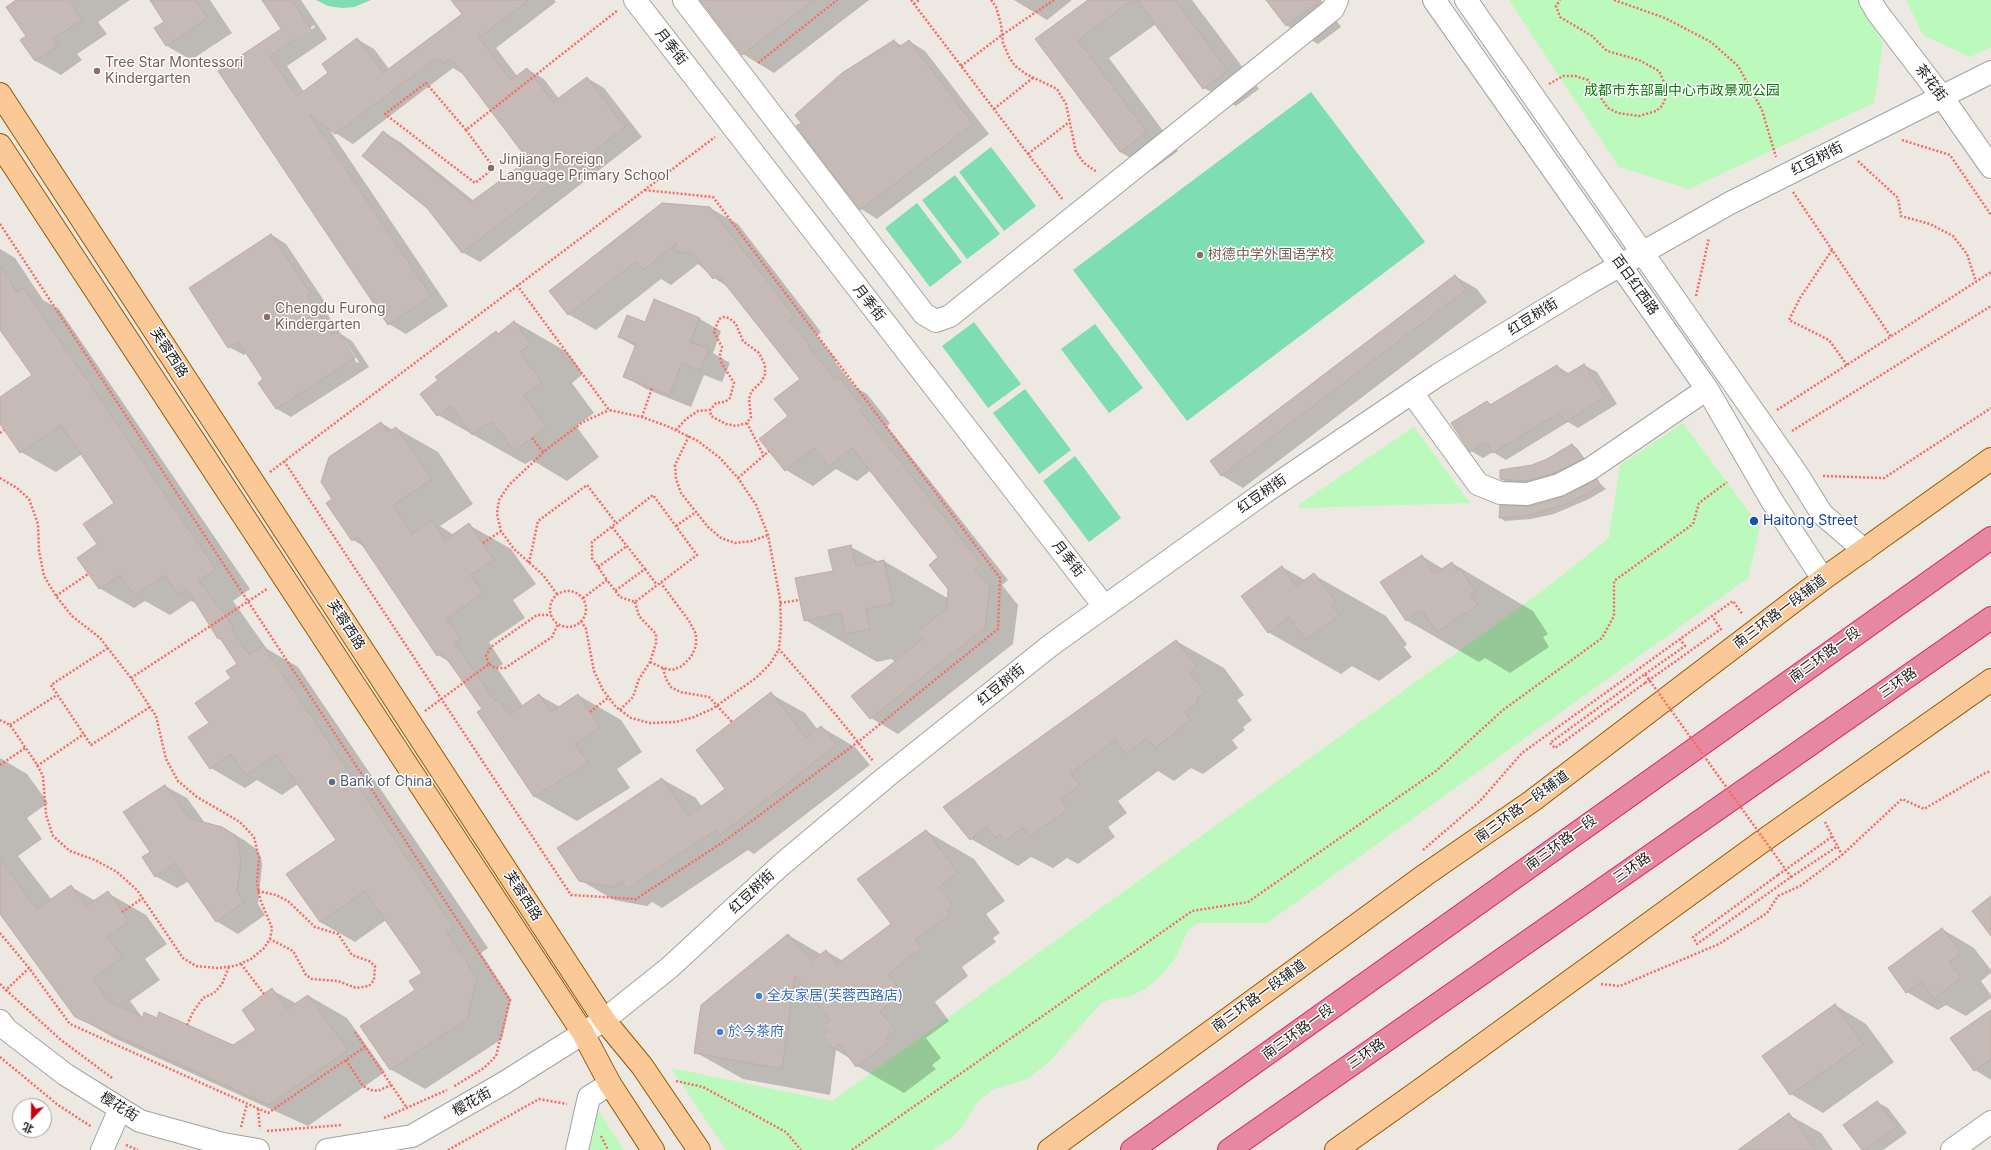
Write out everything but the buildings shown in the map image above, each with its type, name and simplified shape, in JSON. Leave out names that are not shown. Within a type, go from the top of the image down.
[{"type":"highway","name":"南三环路一段","points":[[1132,1150],[1991,538]]},
{"type":"highway","name":"三环路","points":[[1229,1150],[1272,1118],[1991,618]]},
{"type":"main road","name":"芙蓉西路","points":[[0,94],[604,1020],[642,1066],[699,1150]]},
{"type":"main road","name":"芙蓉西路","points":[[0,145],[583,1033],[610,1084],[653,1150]]},
{"type":"main road","name":"南三环路一段辅道","points":[[1049,1150],[1425,875],[1532,801],[1824,579],[1991,459]]},
{"type":"main road","points":[[1336,1150],[1816,804],[1991,680]]},
{"type":"street","points":[[684,0],[924,314],[936,321],[950,316],[1116,184],[1333,9],[1337,0]]},
{"type":"street","name":"百日红西路","points":[[1434,0],[1708,390],[1772,501],[1824,579]]},
{"type":"street","name":"百日红西路","points":[[1466,0],[1797,474],[1822,514],[1864,550]]},
{"type":"street","name":"茶花街","points":[[1870,0],[1877,12],[1942,97],[1991,167]]},
{"type":"street","name":"月季街","points":[[627,5],[731,125],[1104,606]]},
{"type":"street","name":"红豆树街","points":[[604,1020],[669,968],[782,865],[886,778],[1051,645],[1265,492],[1412,393],[1642,252],[1730,203],[1791,188],[1942,97],[1991,72]]},
{"type":"street","points":[[1412,393],[1478,484],[1500,493],[1527,494],[1560,485],[1590,469],[1708,390]]},
{"type":"street","name":"樱花街","points":[[327,1150],[412,1136],[504,1083],[604,1020]]},
{"type":"street","name":"樱花街","points":[[0,1021],[6,1029],[66,1075],[140,1121],[223,1144],[258,1138]]},
{"type":"street","points":[[577,1150],[589,1097],[610,1084]]},
{"type":"street","points":[[105,1144],[120,1109]]},
{"type":"street","points":[[1952,1150],[1991,1122]]},
{"type":"path","points":[[741,75],[837,0]]},
{"type":"path","points":[[911,0],[1075,216]]},
{"type":"path","points":[[914,4],[919,0]]},
{"type":"path","points":[[991,0],[996,7],[1008,57],[1015,66],[1057,89],[1066,104],[1076,152],[1084,163],[1116,184]]},
{"type":"path","points":[[961,66],[1002,35],[1054,0]]},
{"type":"path","points":[[1548,85],[1564,76],[1575,76],[1588,80],[1608,108],[1618,113],[1640,116],[1656,111],[1662,106],[1666,97],[1665,84],[1658,71],[1639,60],[1607,51],[1592,36],[1560,17],[1556,6],[1560,0]]},
{"type":"path","points":[[1614,0],[1665,18],[1705,39],[1738,66],[1762,110],[1774,152],[1791,188],[1891,337]]},
{"type":"path","points":[[466,130],[627,5]]},
{"type":"path","points":[[994,109],[1034,77]]},
{"type":"path","points":[[426,83],[466,130],[494,168],[475,183],[385,114],[426,83]]},
{"type":"path","points":[[1028,154],[1069,121]]},
{"type":"path","points":[[254,484],[731,125]]},
{"type":"path","points":[[1895,138],[1950,154],[1991,215]]},
{"type":"path","points":[[1862,156],[1856,159],[1898,198],[1901,216],[1930,224],[1953,236],[1967,254],[1976,282]]},
{"type":"path","points":[[284,461],[571,895],[636,899],[726,840],[858,742],[998,629],[1000,578],[713,197],[644,190]]},
{"type":"path","points":[[0,224],[510,1000],[496,1056],[484,1068],[448,1090],[379,1119]]},
{"type":"path","points":[[1701,303],[1696,296],[1710,235]]},
{"type":"path","points":[[1832,250],[1800,298],[1789,320],[1829,340],[1847,365]]},
{"type":"path","points":[[1777,410],[1991,272]]},
{"type":"path","points":[[517,286],[609,410]]},
{"type":"path","points":[[1792,431],[1991,306]]},
{"type":"path","points":[[676,430],[686,419],[698,411],[710,410],[716,403],[725,402],[730,398],[734,383],[721,362],[720,354],[722,347],[714,332],[719,319],[724,317],[729,318],[736,324],[743,341],[760,353],[765,365],[762,381],[751,392],[749,400],[751,417],[746,423],[736,426],[726,424],[711,416],[710,410]]},
{"type":"path","points":[[642,417],[652,388]]},
{"type":"path","points":[[1772,404],[1780,415]]},
{"type":"path","points":[[1820,472],[1824,477],[1884,478],[1991,408]]},
{"type":"path","points":[[557,594],[543,574],[529,564],[514,549],[501,531],[497,514],[499,500],[509,485],[543,452],[583,422],[609,410],[642,417],[676,430],[698,441],[720,458],[738,478],[756,505],[768,535],[780,603],[779,649],[770,664],[756,678],[718,705],[694,717],[676,722],[650,722],[631,718],[620,710],[603,690],[594,671],[586,629],[581,621]]},
{"type":"path","points":[[746,423],[764,456]]},
{"type":"path","points":[[1788,426],[1796,437]]},
{"type":"path","points":[[0,433],[4,430]]},
{"type":"path","points":[[689,436],[675,465],[676,479],[681,493],[696,512],[708,527],[721,538],[735,543],[752,541],[768,535]]},
{"type":"path","points":[[532,438],[543,452]]},
{"type":"path","points":[[738,478],[769,451]]},
{"type":"path","points":[[0,478],[18,488],[29,499],[38,524],[39,551],[44,576],[56,596],[72,616],[100,638],[131,678],[156,716],[166,759],[178,781],[197,797],[222,810],[240,822],[254,837],[259,858],[258,891],[272,928],[270,939],[264,948],[251,959],[241,964],[229,967],[217,968],[196,966],[183,958],[137,890],[117,872],[94,860],[70,851],[53,836],[46,815],[43,776],[38,766],[10,725],[0,720]]},
{"type":"path","points":[[852,1150],[1192,911],[1248,902],[1436,771],[1503,710],[1602,638],[1614,616],[1614,581],[1693,524],[1699,503],[1727,482]]},
{"type":"path","points":[[529,564],[538,521],[587,485],[616,524]]},
{"type":"path","points":[[653,495],[698,555],[635,602],[620,597],[607,580],[592,558],[592,542],[653,495]]},
{"type":"path","points":[[676,526],[696,512]]},
{"type":"path","points":[[612,527],[657,585]]},
{"type":"path","points":[[483,544],[501,531]]},
{"type":"path","points":[[598,567],[627,546]]},
{"type":"path","points":[[615,591],[645,569]]},
{"type":"path","points":[[56,596],[88,574]]},
{"type":"path","points":[[131,678],[285,578]]},
{"type":"path","points":[[583,598],[607,580]]},
{"type":"path","points":[[650,662],[672,670],[682,666],[691,657],[696,646],[696,634],[689,620],[661,583]]},
{"type":"path","points":[[568,590],[579,594],[583,598],[586,610],[581,621],[570,627],[558,624],[551,615],[550,604],[557,594],[568,590]]},
{"type":"path","points":[[780,603],[799,600]]},
{"type":"path","points":[[1422,850],[1480,801],[1522,753],[1733,601],[1755,631]]},
{"type":"path","points":[[620,710],[633,696],[639,679],[650,662],[656,643],[656,634],[639,616],[635,602]]},
{"type":"path","points":[[551,615],[537,615],[491,647],[486,656],[489,664],[495,668],[505,668],[552,637],[558,624]]},
{"type":"path","points":[[1680,639],[1685,646],[1550,743],[1555,748],[1721,629],[1712,616]]},
{"type":"path","points":[[108,648],[51,685],[91,745],[150,707]]},
{"type":"path","points":[[779,649],[858,742],[886,778]]},
{"type":"path","points":[[410,722],[489,664]]},
{"type":"path","points":[[663,668],[666,680],[670,687],[680,692],[709,697],[718,705],[732,722]]},
{"type":"path","points":[[1645,674],[1791,877]]},
{"type":"path","points":[[10,725],[57,695]]},
{"type":"path","points":[[590,712],[609,698]]},
{"type":"path","points":[[38,766],[84,734]]},
{"type":"path","points":[[0,765],[25,748]]},
{"type":"path","points":[[1570,981],[1620,986],[1719,944],[1767,913],[1778,896],[1800,886],[1842,855],[1902,799],[1924,809],[1987,772],[1991,772]]},
{"type":"path","points":[[1816,804],[1842,855]]},
{"type":"path","points":[[1832,836],[1692,937],[1697,944],[1791,877],[1838,846]]},
{"type":"path","points":[[258,891],[276,895],[288,901],[315,927],[338,934],[352,955],[369,961],[375,966],[374,980],[369,986],[356,988],[338,981],[312,979],[306,975],[293,951],[270,939]]},
{"type":"path","points":[[122,912],[143,898]]},
{"type":"path","points":[[0,932],[29,968],[70,1024],[268,1113],[365,1046]]},
{"type":"path","points":[[241,964],[264,994]]},
{"type":"path","points":[[187,1025],[202,998],[214,993],[222,984],[229,967]]},
{"type":"path","points":[[6,990],[29,968]]},
{"type":"path","points":[[0,984],[61,1040],[118,1082]]},
{"type":"path","points":[[355,1032],[407,1108]]},
{"type":"path","points":[[0,1057],[105,1144]]},
{"type":"path","points":[[346,1060],[363,1086],[370,1090],[378,1091],[391,1085]]},
{"type":"path","points":[[674,1081],[703,1087],[772,1124],[786,1132],[801,1150]]},
{"type":"path","points":[[448,1150],[539,1099],[587,1108],[608,1150]]},
{"type":"path","points":[[234,1128],[241,1130],[246,1104]]},
{"type":"path","points":[[258,1109],[258,1138],[344,1125]]},
{"type":"green space","points":[[316,0],[371,0],[354,7],[342,8],[328,6]]},
{"type":"green space","name":"成都市东部副中心市政景观公园","points":[[1509,0],[1859,0],[1883,43],[1874,103],[1689,189],[1619,167]]},
{"type":"green space","points":[[1906,0],[1991,0],[1991,47],[1970,57],[1923,35]]},
{"type":"green space","points":[[1311,92],[1425,242],[1187,421],[1073,270]]},
{"type":"green space","points":[[991,147],[1036,206],[1004,231],[959,172]]},
{"type":"green space","points":[[955,175],[1000,234],[967,259],[922,200]]},
{"type":"green space","points":[[917,203],[962,262],[930,287],[885,228]]},
{"type":"green space","points":[[974,322],[1021,384],[988,408],[942,346]]},
{"type":"green space","points":[[1095,324],[1143,388],[1109,413],[1061,349]]},
{"type":"green space","points":[[1025,389],[1071,450],[1039,474],[993,413]]},
{"type":"green space","points":[[1683,423],[1760,527],[1748,578],[1267,923],[1198,923],[1188,930],[1176,957],[1161,976],[1145,989],[1128,997],[1110,999],[1100,1004],[1050,1061],[1027,1079],[994,1089],[979,1100],[961,1128],[951,1138],[932,1150],[726,1150],[671,1068],[832,1101],[1541,592],[1609,538],[1620,465]]},
{"type":"green space","points":[[1414,427],[1470,503],[1300,508],[1298,505]]},
{"type":"green space","points":[[1075,456],[1121,518],[1089,542],[1043,481]]},
{"type":"green space","points":[[598,1110],[624,1150],[590,1150]]},
{"type":"place","name":"Tree Star Montessori Kindergarten","points":[[97,71]]},
{"type":"place","name":"Jinjiang Foreign Language Primary School","points":[[491,168]]},
{"type":"place","name":"树德中学外国语学校","points":[[1200,255]]},
{"type":"place","name":"Chengdu Furong Kindergarten","points":[[267,317]]},
{"type":"place","name":"Haitong Street","points":[[1754,521]]},
{"type":"place","name":"Bank of China","points":[[332,782]]},
{"type":"place","name":"全友家居(芙蓉西路店)","points":[[759,996]]},
{"type":"place","name":"於今茶府","points":[[720,1032]]}]
